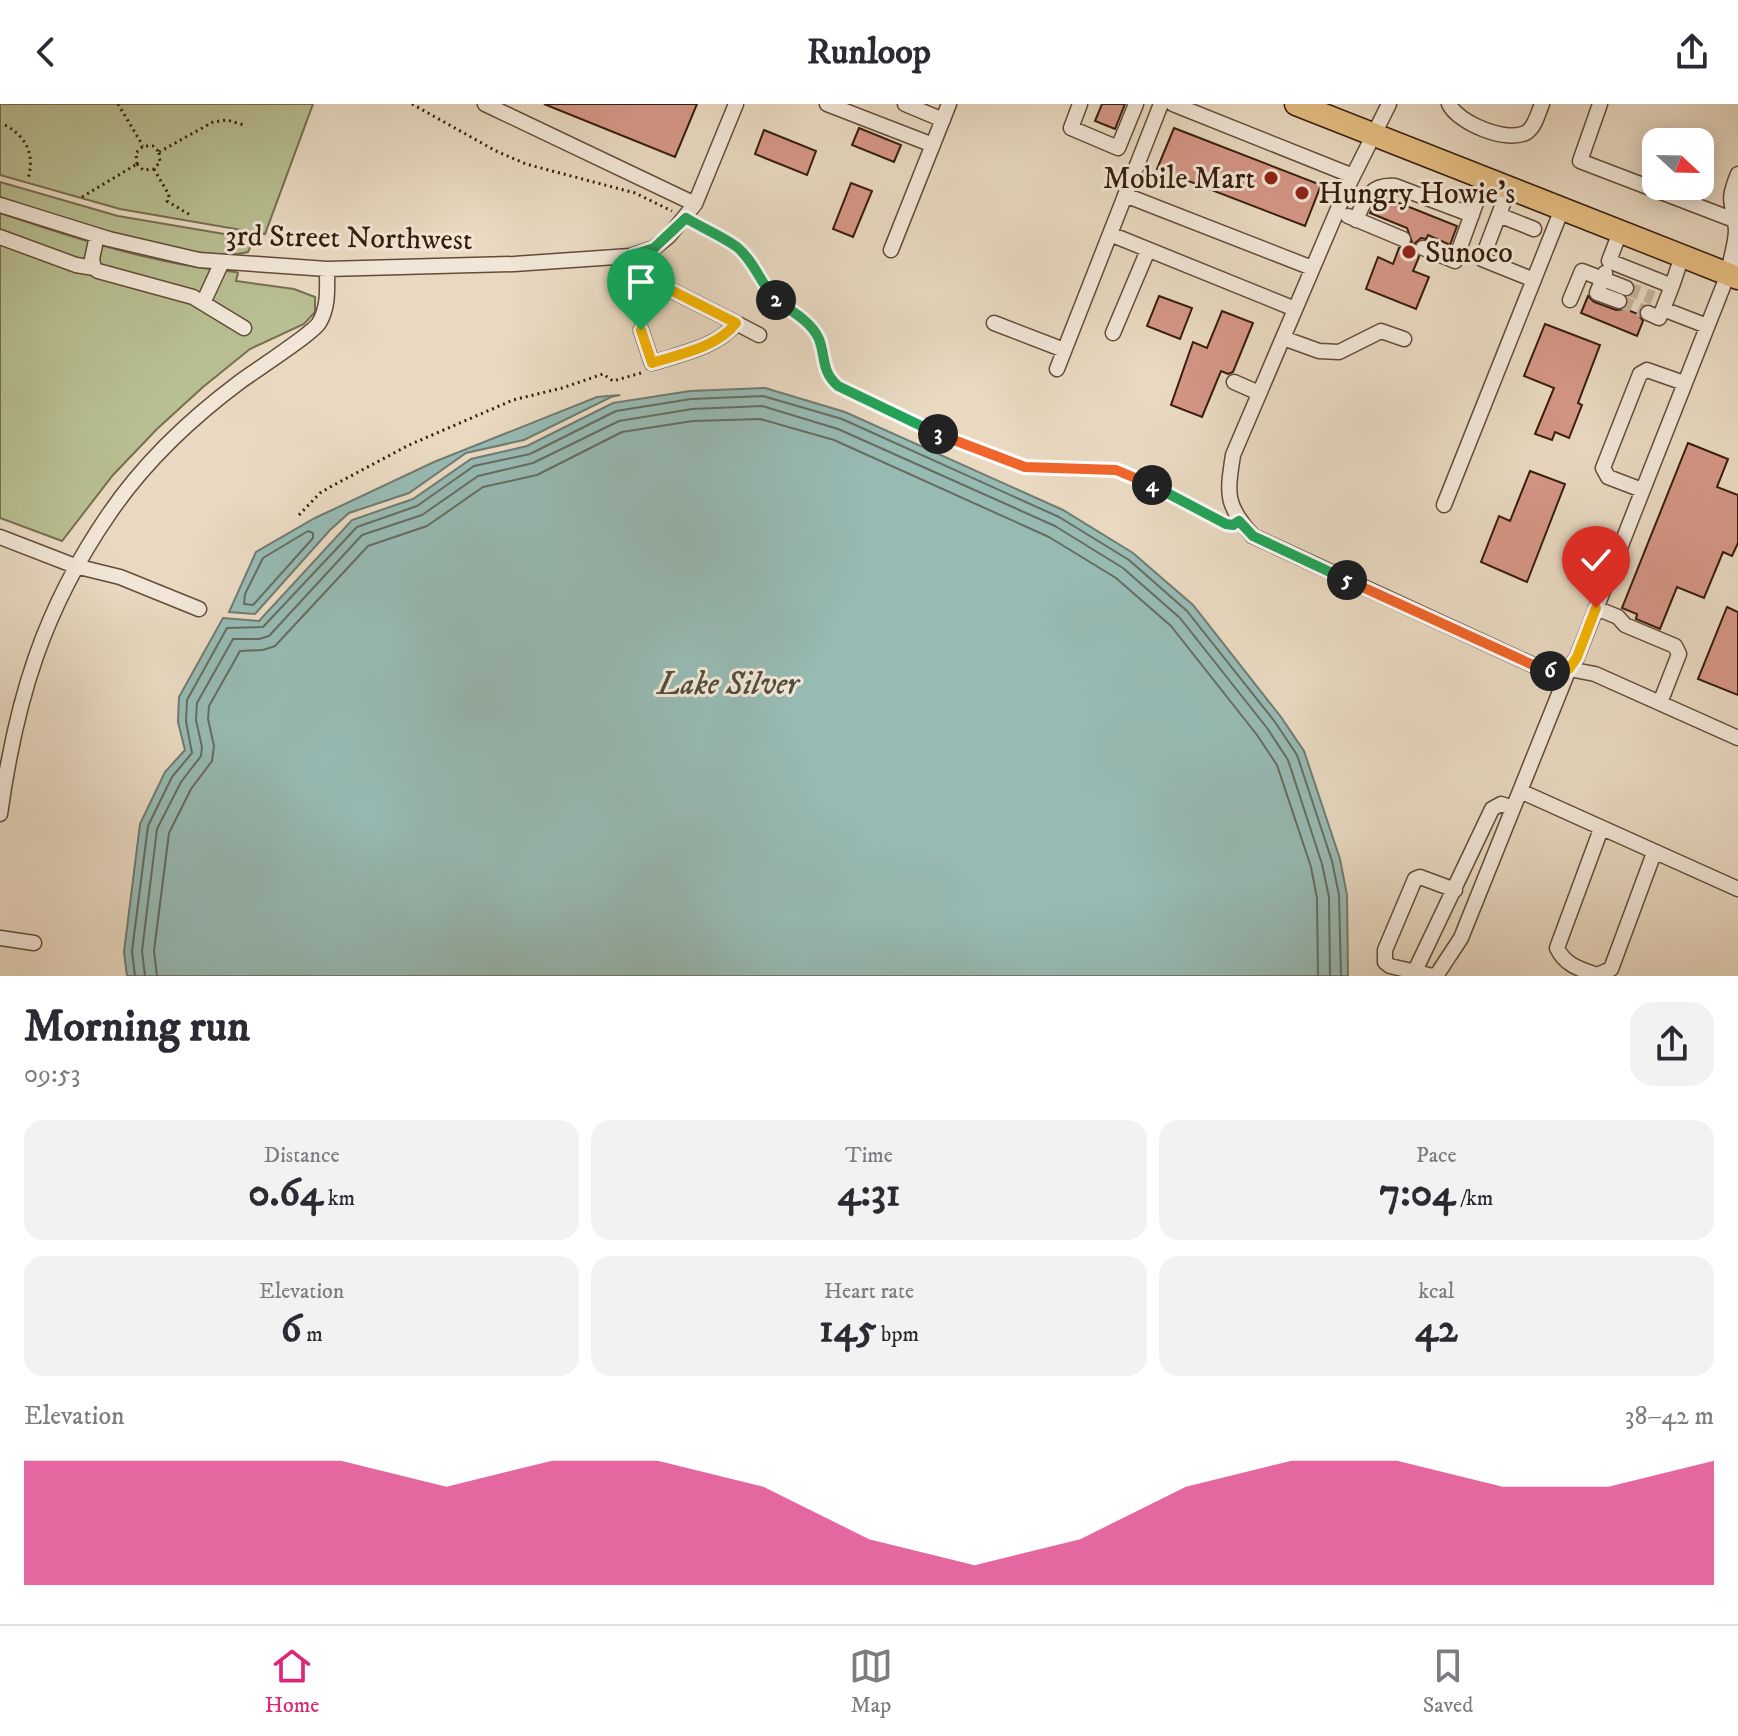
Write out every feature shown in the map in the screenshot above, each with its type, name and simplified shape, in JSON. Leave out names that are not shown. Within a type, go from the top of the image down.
[{"type":"highway","points":[[1296,104],[1682,256],[1735,272]]},
{"type":"street","points":[[485,104],[695,204]]},
{"type":"street","points":[[736,104],[695,204],[686,218],[654,248],[634,255],[647,278],[759,335]]},
{"type":"street","points":[[827,104],[933,145]]},
{"type":"street","points":[[905,104],[943,120]]},
{"type":"street","points":[[891,250],[949,104]]},
{"type":"street","points":[[1080,104],[1071,128],[1118,148],[1136,104]]},
{"type":"street","points":[[1057,369],[1161,104]]},
{"type":"street","points":[[1173,104],[1353,176]]},
{"type":"street","points":[[1389,104],[1336,212],[1233,455],[1227,494],[1239,521],[1253,536],[1546,671],[1569,669],[1595,674],[1738,738]]},
{"type":"street","points":[[1449,104],[1455,114],[1464,120],[1504,136],[1524,134],[1532,129],[1542,104]]},
{"type":"street","points":[[1600,104],[1580,161],[1734,220]]},
{"type":"street","points":[[1123,137],[1145,147]]},
{"type":"street","points":[[1471,912],[1420,877],[1415,879],[1384,956],[1390,966],[1435,976],[1450,958],[1471,912],[1569,669],[1577,657],[1707,326],[1735,272],[1736,232],[1729,204],[1738,174]]},
{"type":"street","points":[[1423,248],[1455,261],[1485,178]]},
{"type":"street","points":[[1356,220],[1367,195],[1379,186],[1387,185],[1472,215]]},
{"type":"street","points":[[1509,188],[1482,259],[1528,278]]},
{"type":"street","points":[[1125,195],[1312,268]]},
{"type":"street","name":"3rd Street Northwest","points":[[0,205],[97,236],[199,260],[222,262],[327,269],[514,264],[634,255]]},
{"type":"street","points":[[1444,505],[1528,278],[1562,209]]},
{"type":"street","points":[[1336,212],[1403,239]]},
{"type":"street","points":[[1498,217],[1534,229]]},
{"type":"street","points":[[1620,232],[1597,293],[1623,295]]},
{"type":"street","points":[[1110,234],[1295,309]]},
{"type":"street","points":[[94,268],[92,259],[97,236]]},
{"type":"street","points":[[0,237],[76,265],[193,297],[244,328]]},
{"type":"street","points":[[1113,333],[1148,250]]},
{"type":"street","points":[[1682,256],[1672,286],[1657,306],[1707,326]]},
{"type":"street","points":[[1609,261],[1672,286]]},
{"type":"street","points":[[203,303],[222,262]]},
{"type":"street","points":[[0,814],[3,772],[27,679],[48,623],[75,566],[139,472],[171,438],[216,399],[318,325],[327,298],[327,269]]},
{"type":"street","points":[[1570,300],[1582,271],[1603,279]]},
{"type":"street","points":[[641,330],[652,363],[706,345],[729,332],[736,323]]},
{"type":"street","points":[[994,323],[1064,350]]},
{"type":"street","points":[[1283,338],[1319,351],[1339,352],[1381,331],[1404,339]]},
{"type":"street","points":[[1642,490],[1608,477],[1603,468],[1640,374],[1647,370],[1684,383]]},
{"type":"street","points":[[1234,382],[1259,393]]},
{"type":"street","points":[[0,537],[75,566],[120,577],[199,609]]},
{"type":"street","points":[[1596,608],[1618,617],[1625,625],[1675,646],[1679,654],[1660,703]]},
{"type":"street","points":[[1520,791],[1738,889]]},
{"type":"street","points":[[1415,971],[1492,809],[1501,804],[1513,808]]},
{"type":"street","points":[[1601,829],[1557,948],[1562,959],[1573,966],[1597,975],[1611,969],[1654,853]]},
{"type":"street","points":[[0,938],[34,943]]},
{"type":"path","points":[[118,104],[143,146]]},
{"type":"path","points":[[412,104],[496,151],[526,164],[635,193],[737,248],[748,259],[766,289],[813,329],[827,377],[838,386],[940,435],[1025,467],[1116,470],[1226,524],[1233,525],[1239,521]]},
{"type":"path","points":[[159,152],[213,122],[227,120],[244,125]]},
{"type":"path","points":[[5,125],[24,140],[30,151],[32,165],[28,179]]},
{"type":"path","points":[[143,146],[153,146],[159,152],[160,162],[154,169],[143,170],[137,164],[136,153],[143,146]]},
{"type":"path","points":[[82,197],[137,164]]},
{"type":"path","points":[[154,169],[169,195],[167,201],[190,215]]},
{"type":"path","points":[[299,515],[320,493],[342,481],[419,440],[513,400],[603,374],[613,381],[646,371]]},
{"type":"green space","points":[[0,104],[313,104],[265,234],[120,209],[0,175]]},
{"type":"green space","points":[[0,182],[118,216],[254,239],[248,252],[225,254],[162,245],[89,226],[0,197]]},
{"type":"green space","points":[[0,213],[117,250],[236,272],[236,281],[294,289],[315,297],[315,312],[304,324],[250,349],[157,429],[113,475],[62,541],[0,518]]},
{"type":"water","name":"Lake Silver","points":[[765,388],[845,412],[1063,510],[1133,553],[1193,605],[1304,751],[1340,859],[1347,895],[1348,976],[127,976],[124,952],[140,824],[165,772],[185,750],[178,722],[179,697],[223,618],[259,621],[352,520],[413,499],[471,459],[527,446],[613,403],[690,391]]},
{"type":"water","points":[[620,395],[524,440],[466,453],[409,493],[349,513],[255,614],[229,612],[256,552],[315,518],[434,462],[597,397]]},
{"type":"building","points":[[544,104],[697,104],[675,157]]},
{"type":"building","points":[[1102,104],[1125,104],[1115,129],[1095,121]]},
{"type":"building","points":[[859,128],[901,145],[894,162],[852,145]]},
{"type":"building","points":[[1174,128],[1321,185],[1305,226],[1157,169]]},
{"type":"building","points":[[764,130],[816,151],[807,175],[755,154]]},
{"type":"building","points":[[851,183],[872,191],[853,237],[833,229]]},
{"type":"building","name":"Sunoco","points":[[1384,197],[1457,226],[1450,245],[1428,235],[1414,244],[1413,250],[1419,257],[1413,271],[1429,277],[1416,309],[1366,289],[1378,257],[1393,264],[1399,248],[1408,247],[1412,242],[1407,228],[1370,213],[1377,201]]},
{"type":"building","points":[[1159,296],[1192,308],[1180,339],[1147,326]]},
{"type":"building","points":[[1588,296],[1594,302],[1616,310],[1625,309],[1638,314],[1643,321],[1637,336],[1581,313]]},
{"type":"building","points":[[1222,311],[1253,323],[1233,372],[1228,374],[1221,371],[1202,417],[1171,405],[1193,342],[1207,348]]},
{"type":"building","points":[[1545,324],[1600,345],[1578,403],[1582,405],[1569,438],[1555,432],[1552,440],[1535,434],[1554,388],[1524,376]]},
{"type":"building","points":[[1688,443],[1728,459],[1717,487],[1738,495],[1738,543],[1732,556],[1723,552],[1704,598],[1677,587],[1660,629],[1636,619],[1637,614],[1622,608]]},
{"type":"building","points":[[1530,471],[1565,484],[1527,582],[1481,562],[1499,516],[1510,521]]},
{"type":"building","points":[[1727,607],[1738,612],[1738,695],[1698,679]]},
{"type":"tunnel","points":[[1626,288],[1653,298]]},
{"type":"tunnel","points":[[1619,301],[1648,313]]},
{"type":"place","name":"Mobile Mart","points":[[1271,178]]},
{"type":"place","name":"Hungry Howie's","points":[[1302,193]]},
{"type":"place","name":"Sunoco","points":[[1409,252]]},
{"type":"route","points":[[641,330],[652,363],[706,345],[729,332],[736,323],[647,278],[634,255],[654,248],[686,218],[737,248],[748,259],[766,289],[813,329],[827,377],[838,386],[940,435],[1025,467],[1116,470],[1226,524],[1233,525],[1239,521],[1253,536],[1546,671],[1569,669],[1577,657],[1596,608]]}]
